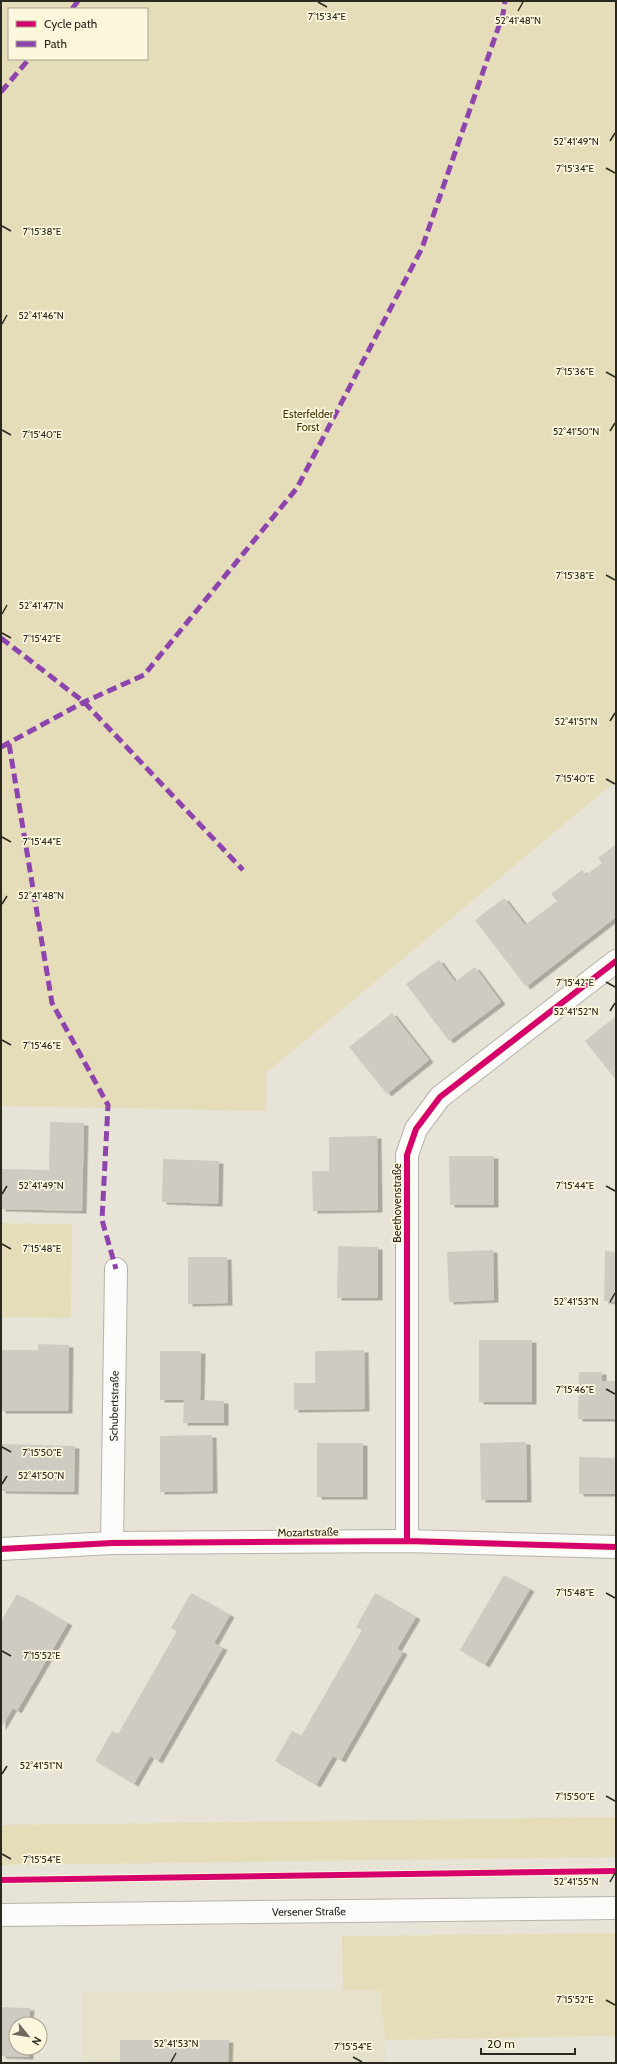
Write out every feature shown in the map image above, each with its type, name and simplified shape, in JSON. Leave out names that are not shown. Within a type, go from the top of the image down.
[{"type":"street","name":"Beethovenstraße","points":[[407,1541],[407,1155],[416,1129],[440,1097],[616,961]]},
{"type":"street","name":"Schubertstraße","points":[[112,1543],[116,1269]]},
{"type":"street","name":"Mozartstraße","points":[[1,1549],[112,1543],[407,1541],[616,1547]]},
{"type":"street","name":"Versener Straße","points":[[1,1915],[616,1908]]},
{"type":"shaded area","points":[[380,1990],[387,2063],[82,2063],[82,1991]]},
{"type":"green space","name":"Esterfelder Forst","points":[[1,1],[616,1],[616,781],[266,1073],[266,1111],[1,1106]]},
{"type":"green space","points":[[1,1223],[72,1224],[71,1318],[1,1317]]},
{"type":"green space","points":[[616,1817],[616,1857],[1,1865],[1,1825]]},
{"type":"green space","points":[[616,1933],[616,2036],[385,2040],[380,1990],[343,1990],[342,1936]]},
{"type":"building","points":[[616,844],[616,917],[526,987],[475,920],[504,898],[525,925],[557,901],[551,894],[582,870],[586,875],[602,863],[598,858]]},
{"type":"building","points":[[439,960],[455,982],[475,967],[501,1002],[449,1041],[406,984]]},
{"type":"building","points":[[392,1013],[429,1060],[387,1094],[349,1047]]},
{"type":"building","points":[[616,1016],[616,1080],[585,1041]]},
{"type":"building","points":[[50,1122],[84,1123],[82,1211],[1,1209],[1,1169],[49,1170]]},
{"type":"building","points":[[377,1136],[378,1210],[313,1211],[312,1171],[329,1171],[329,1137]]},
{"type":"building","points":[[449,1156],[494,1156],[494,1205],[450,1205]]},
{"type":"building","points":[[163,1159],[219,1161],[218,1204],[162,1202]]},
{"type":"building","points":[[338,1246],[378,1247],[378,1298],[337,1298]]},
{"type":"building","points":[[493,1250],[494,1300],[449,1302],[447,1252]]},
{"type":"building","points":[[605,1251],[616,1252],[616,1302],[604,1301]]},
{"type":"building","points":[[188,1257],[227,1257],[228,1303],[188,1304]]},
{"type":"building","points":[[479,1340],[532,1340],[532,1402],[479,1402]]},
{"type":"building","points":[[38,1344],[69,1345],[68,1411],[1,1411],[1,1350],[38,1350]]},
{"type":"building","points":[[364,1350],[365,1409],[294,1410],[294,1383],[315,1383],[315,1351]]},
{"type":"building","points":[[160,1351],[201,1351],[200,1400],[224,1401],[224,1423],[183,1423],[184,1400],[160,1400]]},
{"type":"building","points":[[579,1372],[602,1372],[602,1381],[616,1381],[616,1419],[578,1419]]},
{"type":"building","points":[[212,1435],[213,1491],[160,1492],[160,1436]]},
{"type":"building","points":[[526,1442],[527,1500],[481,1500],[480,1443]]},
{"type":"building","points":[[317,1443],[363,1443],[363,1497],[317,1497]]},
{"type":"building","points":[[1,1444],[75,1446],[74,1492],[1,1491]]},
{"type":"building","points":[[579,1457],[616,1458],[616,1494],[579,1494]]},
{"type":"building","points":[[504,1575],[530,1589],[485,1665],[460,1650]]},
{"type":"building","points":[[191,1593],[230,1615],[214,1643],[223,1648],[158,1761],[150,1756],[134,1784],[95,1761],[112,1731],[118,1734],[177,1631],[171,1628]]},
{"type":"building","points":[[375,1593],[416,1617],[397,1649],[403,1652],[341,1760],[333,1756],[316,1785],[275,1761],[292,1731],[301,1736],[362,1630],[356,1627]]},
{"type":"building","points":[[17,1594],[68,1623],[17,1711],[13,1708],[1,1728],[1,1621]]},
{"type":"building","points":[[1,2007],[30,2008],[30,2016],[8,2016],[8,2056],[29,2057],[1,2056]]},
{"type":"building","points":[[120,2040],[229,2040],[228,2063],[120,2063]]},
{"type":"marked path","points":[[73,8],[78,1]]},
{"type":"marked path","points":[[1,747],[84,702],[144,675],[297,488],[422,248],[503,14],[505,1]]},
{"type":"marked path","points":[[1,92],[28,60]]},
{"type":"marked path","points":[[1,638],[84,702],[243,870]]},
{"type":"marked path","points":[[9,744],[52,1003],[108,1105],[102,1220],[116,1269]]},
{"type":"cycle path","points":[[407,1541],[407,1155],[416,1129],[440,1097],[616,961]]},
{"type":"cycle path","points":[[1,1549],[112,1543],[407,1541],[616,1547]]},
{"type":"cycle path","points":[[1,1880],[616,1871]]}]
